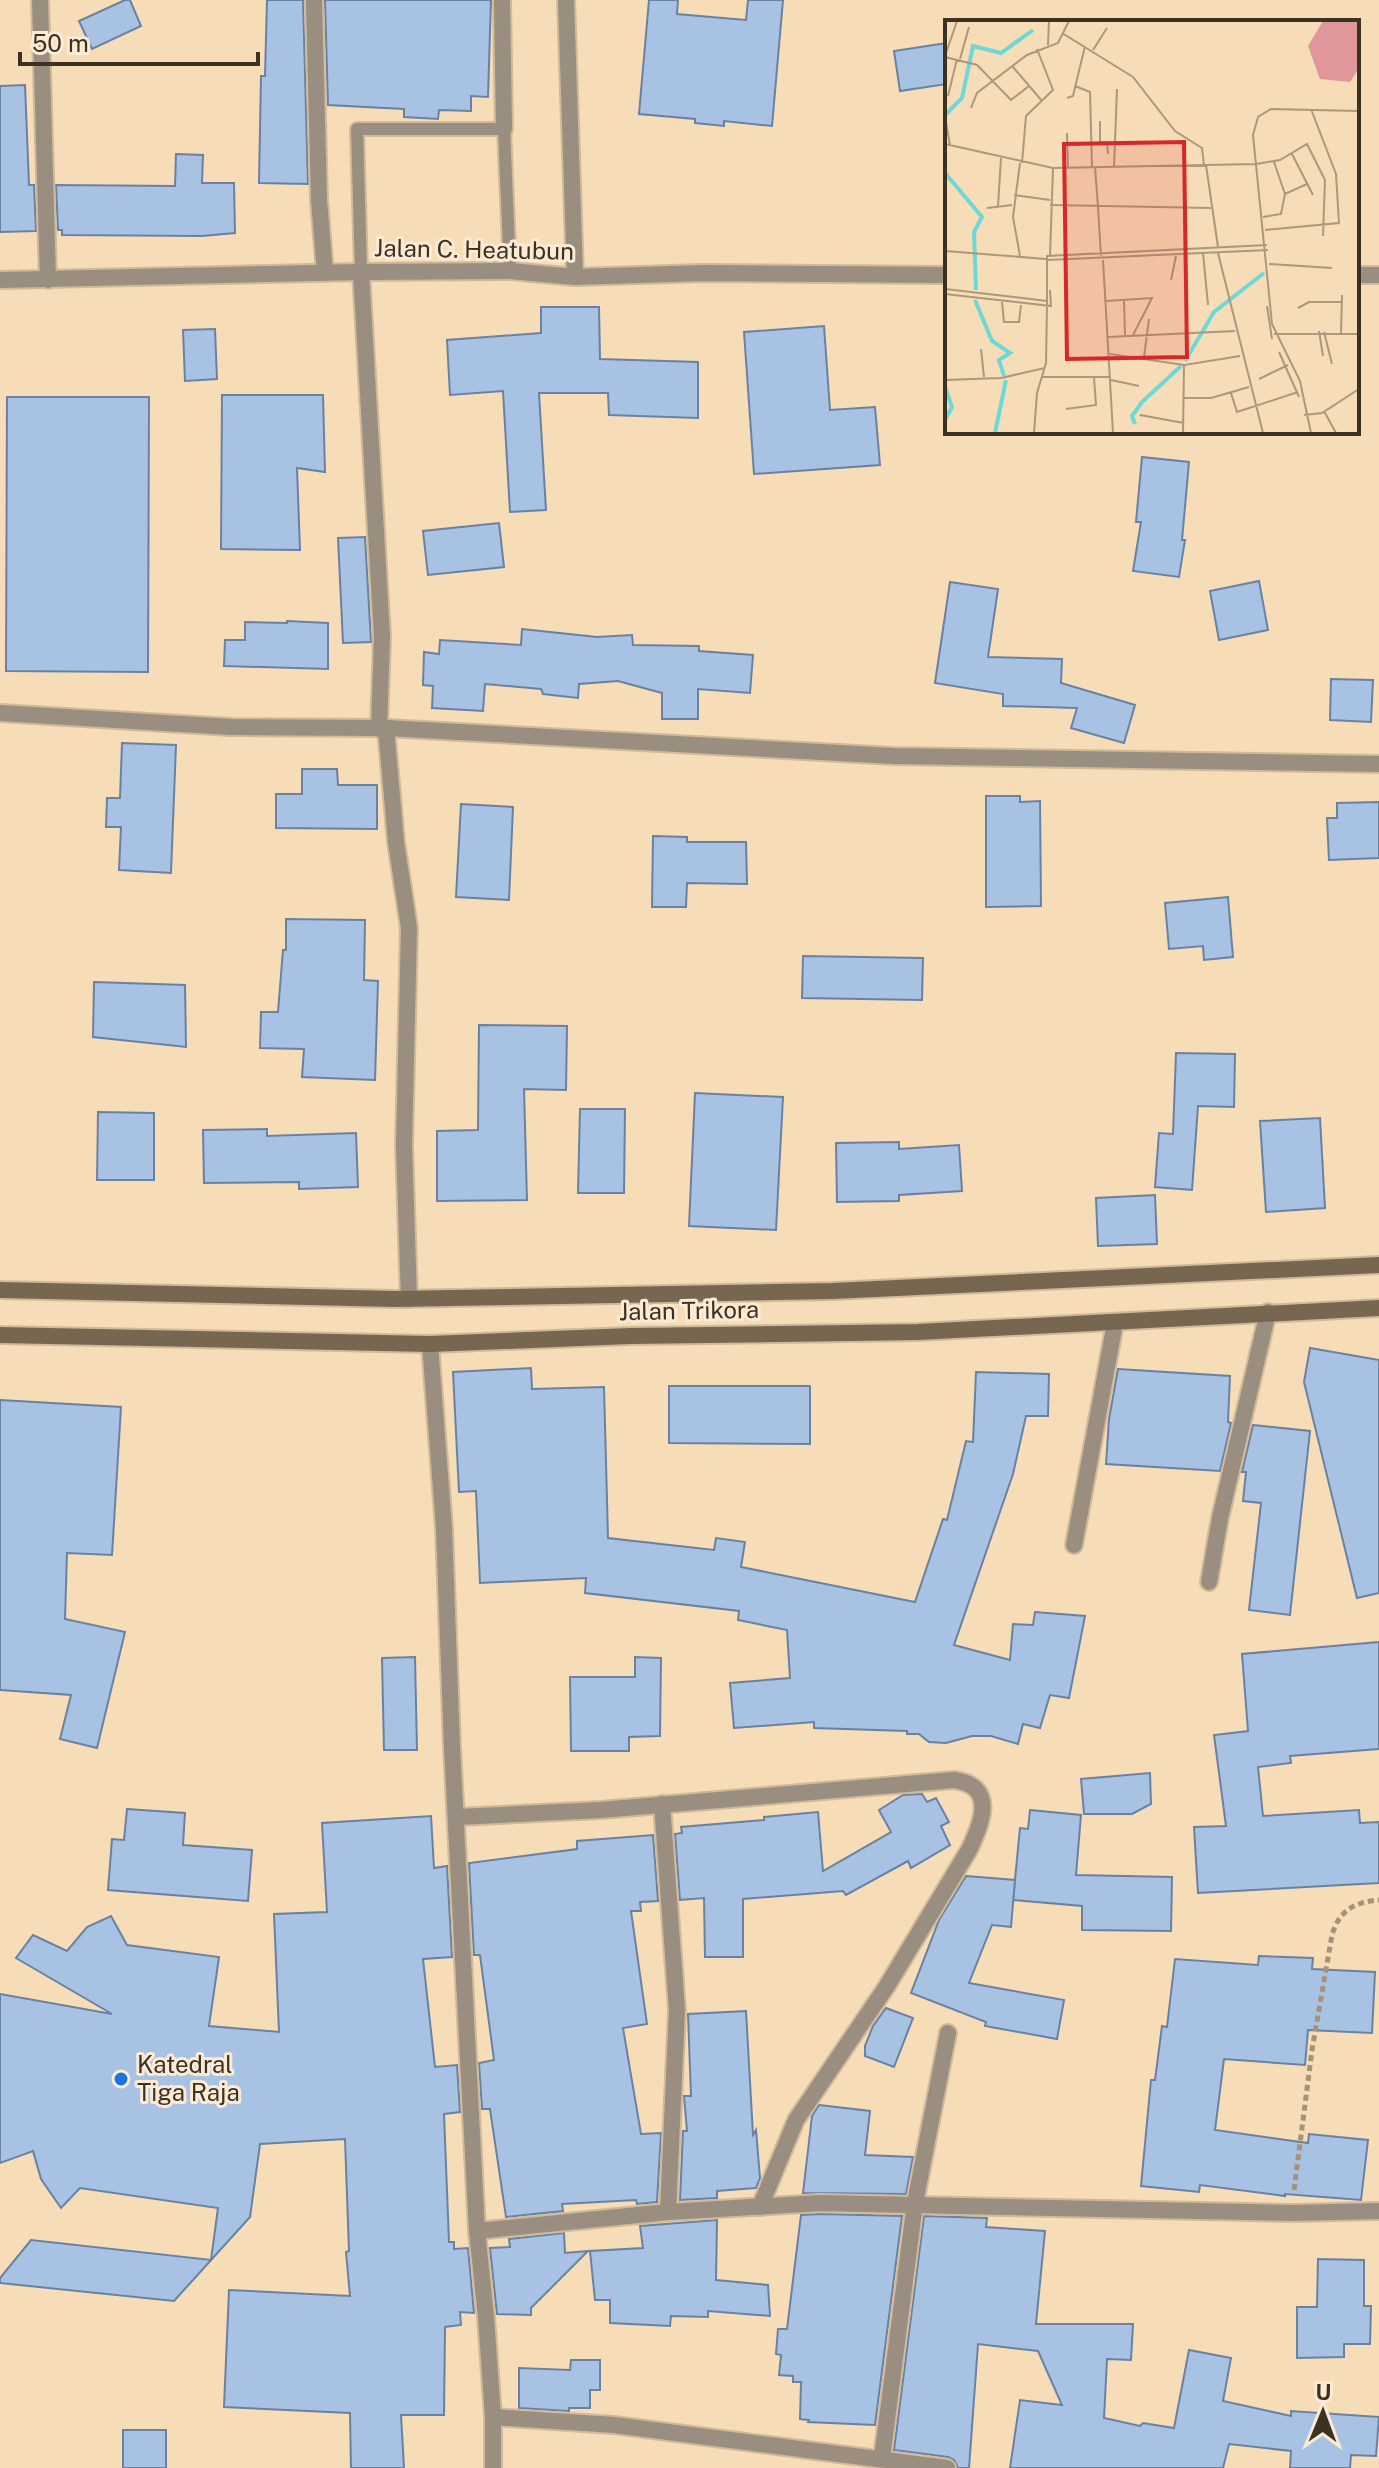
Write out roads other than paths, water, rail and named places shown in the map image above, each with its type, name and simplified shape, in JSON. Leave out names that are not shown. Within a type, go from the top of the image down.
[{"type":"main road","name":"Jalan Trikora","points":[[0,1290],[409,1299],[833,1291],[1379,1265]]},
{"type":"main road","name":"Jalan Trikora","points":[[0,1335],[430,1344],[630,1336],[918,1332],[1379,1308]]},
{"type":"street","points":[[40,0],[48,280]]},
{"type":"street","points":[[314,0],[319,200],[325,273]]},
{"type":"street","points":[[502,0],[504,129]]},
{"type":"street","points":[[566,0],[575,277]]},
{"type":"street","name":"Jalan C. Heatubun","points":[[0,280],[510,271],[575,277],[703,273],[945,275]]},
{"type":"street","points":[[361,272],[382,636],[382,729],[409,928],[404,1145],[409,1299]]},
{"type":"street","points":[[0,713],[231,727],[382,729],[894,756],[1379,764]]},
{"type":"street","points":[[1209,1582],[1220,1518],[1268,1312]]},
{"type":"street","points":[[1074,1545],[1115,1323]]},
{"type":"street","points":[[430,1344],[444,1528],[477,2231],[493,2417],[493,2468]]},
{"type":"street","points":[[457,1817],[954,1780],[968,1782],[979,1792],[983,1810],[980,1827],[969,1850],[887,1986],[796,2120],[760,2207]]},
{"type":"street","points":[[662,1804],[677,2010],[668,2212]]},
{"type":"street","points":[[882,2458],[915,2203],[948,2033]]},
{"type":"street","points":[[477,2231],[668,2212],[820,2203],[1291,2213],[1379,2211]]},
{"type":"street","points":[[493,2417],[614,2425],[947,2468]]},
{"type":"lane","points":[[361,272],[357,129],[504,129],[510,271]]},
{"type":"place","name":"Katedral Tiga Raja","points":[[121,2079]]}]
